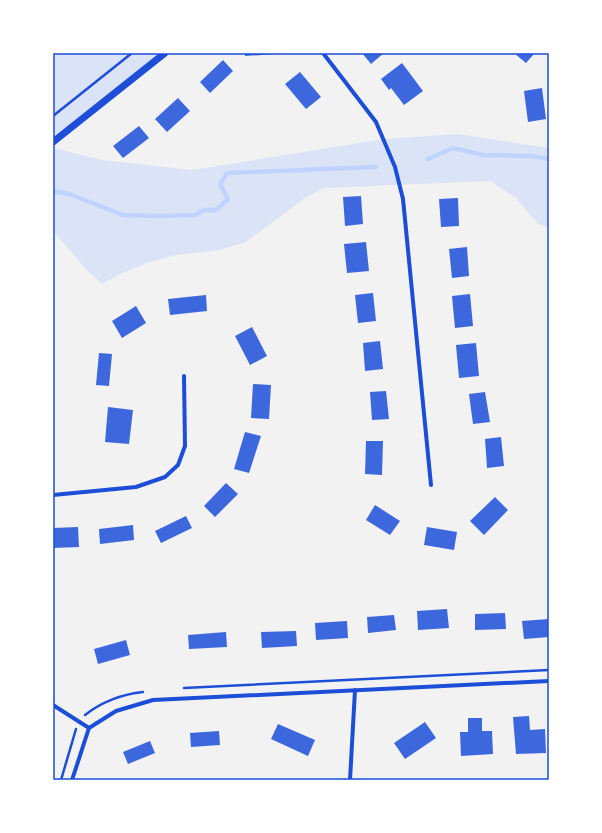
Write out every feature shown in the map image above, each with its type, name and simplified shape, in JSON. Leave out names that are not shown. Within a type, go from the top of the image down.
[{"type":"street","points":[[53,142],[165,53]]},
{"type":"street","points":[[323,53],[376,122],[395,167],[403,199],[431,485]]},
{"type":"street","points":[[53,495],[136,487],[165,478],[178,465],[185,446],[184,376]]},
{"type":"street","points":[[72,780],[89,728],[116,711],[153,700],[549,681]]},
{"type":"street","points":[[350,780],[355,690]]},
{"type":"street","points":[[53,705],[89,728]]},
{"type":"path","points":[[53,116],[132,53]]},
{"type":"shaded area","points":[[53,53],[165,53],[53,142]]},
{"type":"shaded area","points":[[458,134],[549,148],[549,228],[538,224],[516,198],[490,181],[324,188],[305,198],[246,242],[220,250],[176,255],[149,262],[120,274],[102,284],[86,269],[53,231],[53,148],[102,160],[192,170],[384,139]]},
{"type":"building","points":[[245,53],[278,53],[278,54],[245,56]]},
{"type":"building","points":[[362,53],[384,53],[371,64]]},
{"type":"building","points":[[514,53],[535,53],[526,63]]},
{"type":"building","points":[[223,60],[233,71],[210,93],[200,82]]},
{"type":"building","points":[[402,63],[423,91],[404,105],[391,88],[389,90],[381,79]]},
{"type":"building","points":[[300,72],[321,97],[306,109],[285,84]]},
{"type":"building","points":[[542,88],[546,119],[528,122],[524,91]]},
{"type":"building","points":[[178,98],[190,111],[167,132],[155,119]]},
{"type":"building","points":[[139,126],[149,138],[123,158],[113,146]]},
{"type":"building","points":[[361,196],[363,224],[345,226],[343,197]]},
{"type":"building","points":[[458,198],[459,226],[441,227],[439,199]]},
{"type":"building","points":[[366,242],[369,271],[347,273],[344,244]]},
{"type":"building","points":[[467,247],[469,276],[452,278],[449,249]]},
{"type":"building","points":[[373,293],[376,321],[358,323],[355,295]]},
{"type":"building","points":[[470,294],[473,326],[455,328],[452,296]]},
{"type":"building","points":[[206,295],[207,311],[170,315],[168,299]]},
{"type":"building","points":[[136,306],[146,323],[122,338],[112,321]]},
{"type":"building","points":[[252,327],[267,356],[250,365],[235,336]]},
{"type":"building","points":[[380,341],[383,369],[365,371],[363,343]]},
{"type":"building","points":[[476,343],[479,376],[459,378],[456,345]]},
{"type":"building","points":[[99,353],[112,354],[109,386],[96,385]]},
{"type":"building","points":[[253,384],[271,385],[269,419],[251,418]]},
{"type":"building","points":[[386,391],[389,419],[372,420],[370,392]]},
{"type":"building","points":[[485,392],[490,422],[473,424],[469,394]]},
{"type":"building","points":[[108,407],[133,410],[129,444],[105,442]]},
{"type":"building","points":[[245,432],[261,436],[249,473],[234,469]]},
{"type":"building","points":[[501,437],[504,466],[487,468],[485,439]]},
{"type":"building","points":[[366,441],[383,441],[382,475],[365,474]]},
{"type":"building","points":[[226,483],[238,494],[215,517],[204,506]]},
{"type":"building","points":[[495,497],[508,510],[484,535],[470,521]]},
{"type":"building","points":[[375,505],[400,521],[390,535],[366,520]]},
{"type":"building","points":[[186,516],[192,528],[161,543],[155,531]]},
{"type":"building","points":[[133,525],[134,540],[100,544],[99,529]]},
{"type":"building","points":[[78,527],[79,547],[53,548],[53,528]]},
{"type":"building","points":[[427,527],[457,532],[454,550],[424,545]]},
{"type":"building","points":[[447,609],[449,628],[418,630],[417,611]]},
{"type":"building","points":[[505,613],[506,629],[475,630],[475,614]]},
{"type":"building","points":[[394,615],[396,630],[368,633],[367,617]]},
{"type":"building","points":[[549,619],[549,637],[524,639],[522,621]]},
{"type":"building","points":[[347,621],[348,638],[316,640],[315,623]]},
{"type":"building","points":[[296,631],[297,646],[262,648],[261,632]]},
{"type":"building","points":[[226,632],[227,647],[189,649],[188,635]]},
{"type":"building","points":[[126,640],[130,655],[98,664],[94,649]]},
{"type":"building","points":[[529,716],[530,730],[545,729],[546,753],[516,754],[513,717]]},
{"type":"building","points":[[468,718],[482,718],[482,731],[492,731],[493,754],[461,756],[460,732],[468,732]]},
{"type":"building","points":[[425,722],[436,738],[405,759],[394,743]]},
{"type":"building","points":[[278,724],[315,740],[308,756],[271,739]]},
{"type":"building","points":[[219,731],[220,745],[191,747],[190,733]]},
{"type":"building","points":[[150,741],[155,753],[128,764],[123,752]]},
{"type":"waterway","points":[[428,159],[453,148],[483,155],[531,156],[549,159]]},
{"type":"waterway","points":[[53,191],[69,194],[123,215],[195,215],[204,210],[216,210],[228,199],[220,184],[227,173],[376,167]]}]
